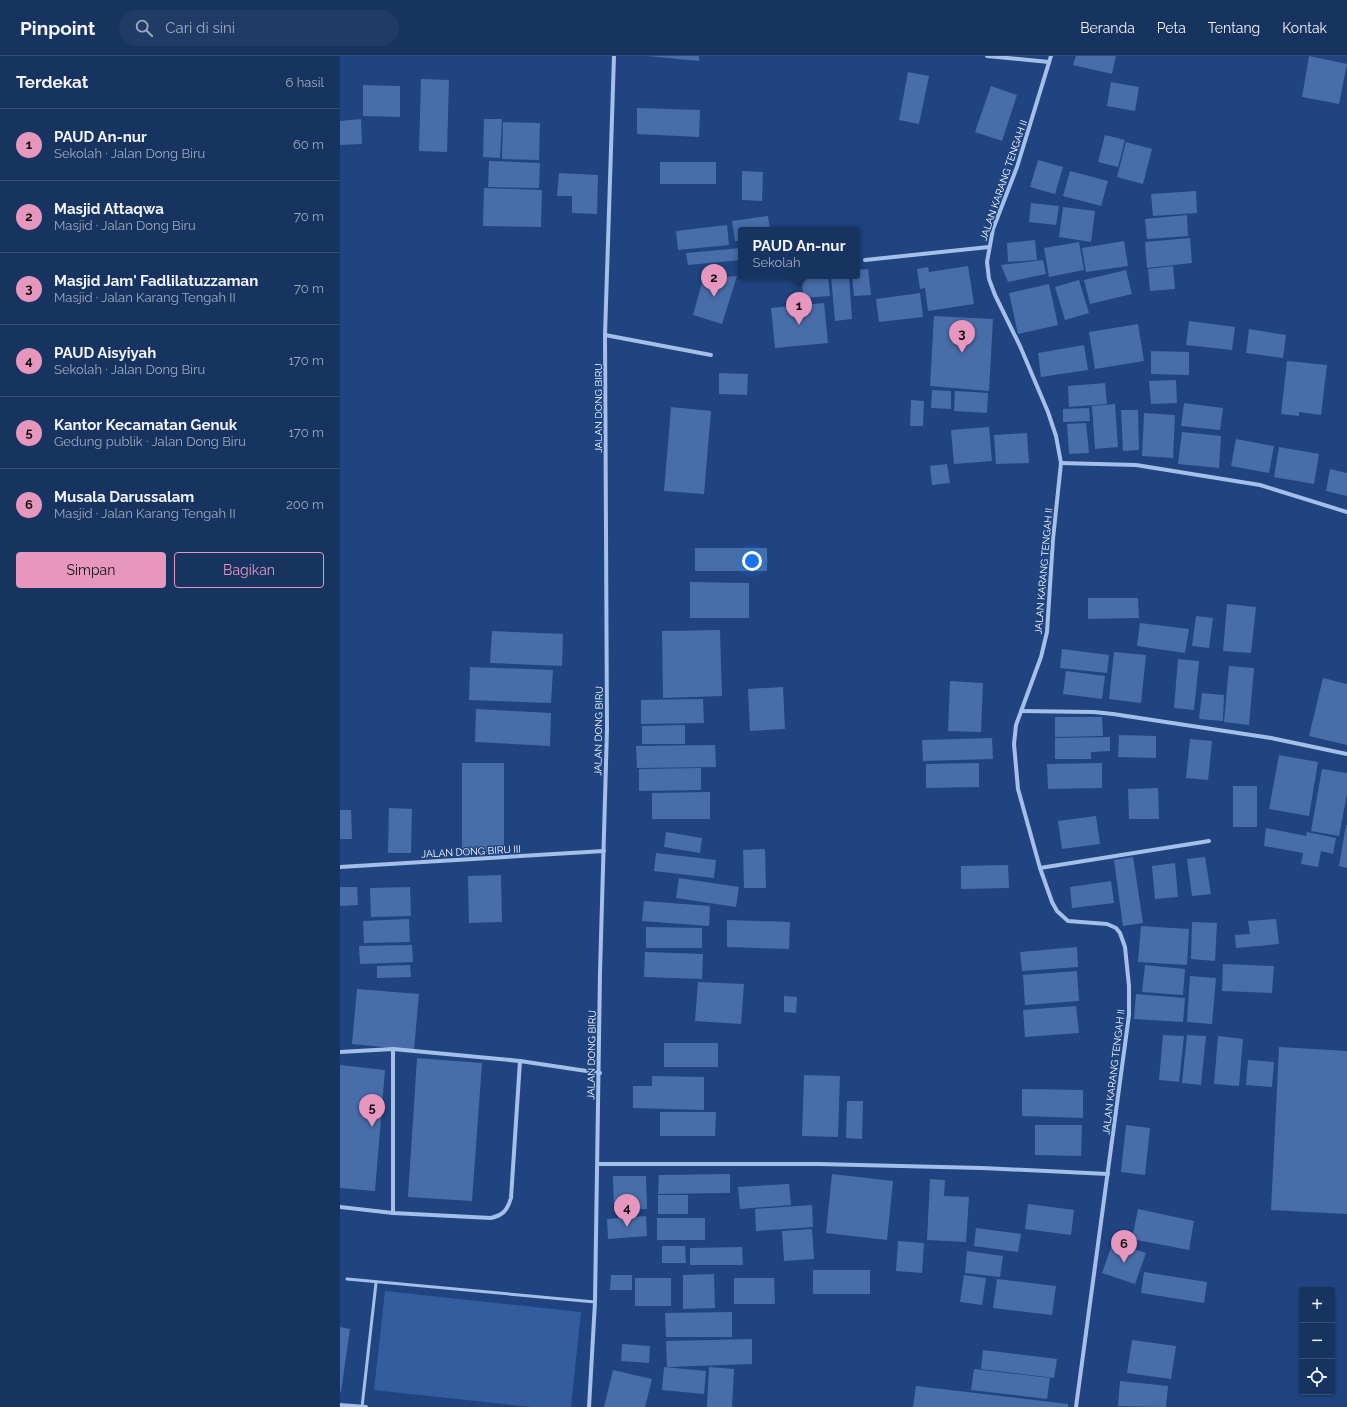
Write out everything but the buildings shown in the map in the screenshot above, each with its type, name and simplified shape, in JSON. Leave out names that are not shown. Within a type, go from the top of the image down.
[{"type":"street","name":"JALAN DONG BIRU","points":[[589,1407],[595,1302],[600,1073],[600,973],[607,729],[605,335],[614,56]]},
{"type":"street","points":[[987,56],[1049,62]]},
{"type":"street","name":"JALAN KARANG TENGAH II","points":[[1051,56],[1017,167],[993,229],[986,262],[989,279],[1048,412],[1056,436],[1061,463],[1052,539],[1047,632],[1041,657],[1016,725],[1014,744],[1018,789],[1040,868],[1052,902],[1062,917],[1068,921],[1107,924],[1116,928],[1120,933],[1125,948],[1129,986],[1129,1015],[1076,1407]]},
{"type":"street","points":[[865,260],[988,247]]},
{"type":"street","points":[[605,335],[711,356]]},
{"type":"street","points":[[1061,463],[1136,465],[1260,485],[1347,512]]},
{"type":"street","points":[[1021,711],[1094,712],[1113,714],[1271,738],[1347,754]]},
{"type":"street","points":[[1040,868],[1209,841]]},
{"type":"street","name":"JALAN DONG BIRU III","points":[[340,867],[604,852]]},
{"type":"street","points":[[340,1052],[393,1049],[520,1061],[600,1073]]},
{"type":"street","points":[[393,1049],[393,1212]]},
{"type":"street","points":[[340,1207],[491,1218],[500,1216],[505,1212],[511,1198],[520,1061]]},
{"type":"street","points":[[598,1164],[819,1164],[982,1168],[1108,1174]]},
{"type":"street","points":[[340,1405],[366,1407]]},
{"type":"lane","points":[[347,1280],[595,1302]]},
{"type":"lane","points":[[362,1407],[376,1283]]},
{"type":"shaded area","points":[[385,1291],[581,1312],[571,1407],[531,1407],[374,1390]]},
{"type":"place","name":"Masjid Attaqwa","points":[[714,297]]},
{"type":"place","name":"PAUD An-nur","points":[[799,325]]},
{"type":"place","name":"Masjid Jam' Fadlilatuzzaman","points":[[962,353]]},
{"type":"place","name":"Kantor Kecamatan Genuk","points":[[372,1127]]},
{"type":"place","name":"PAUD Aisyiyah","points":[[627,1227]]},
{"type":"place","name":"Musala Darussalam","points":[[1124,1263]]}]
